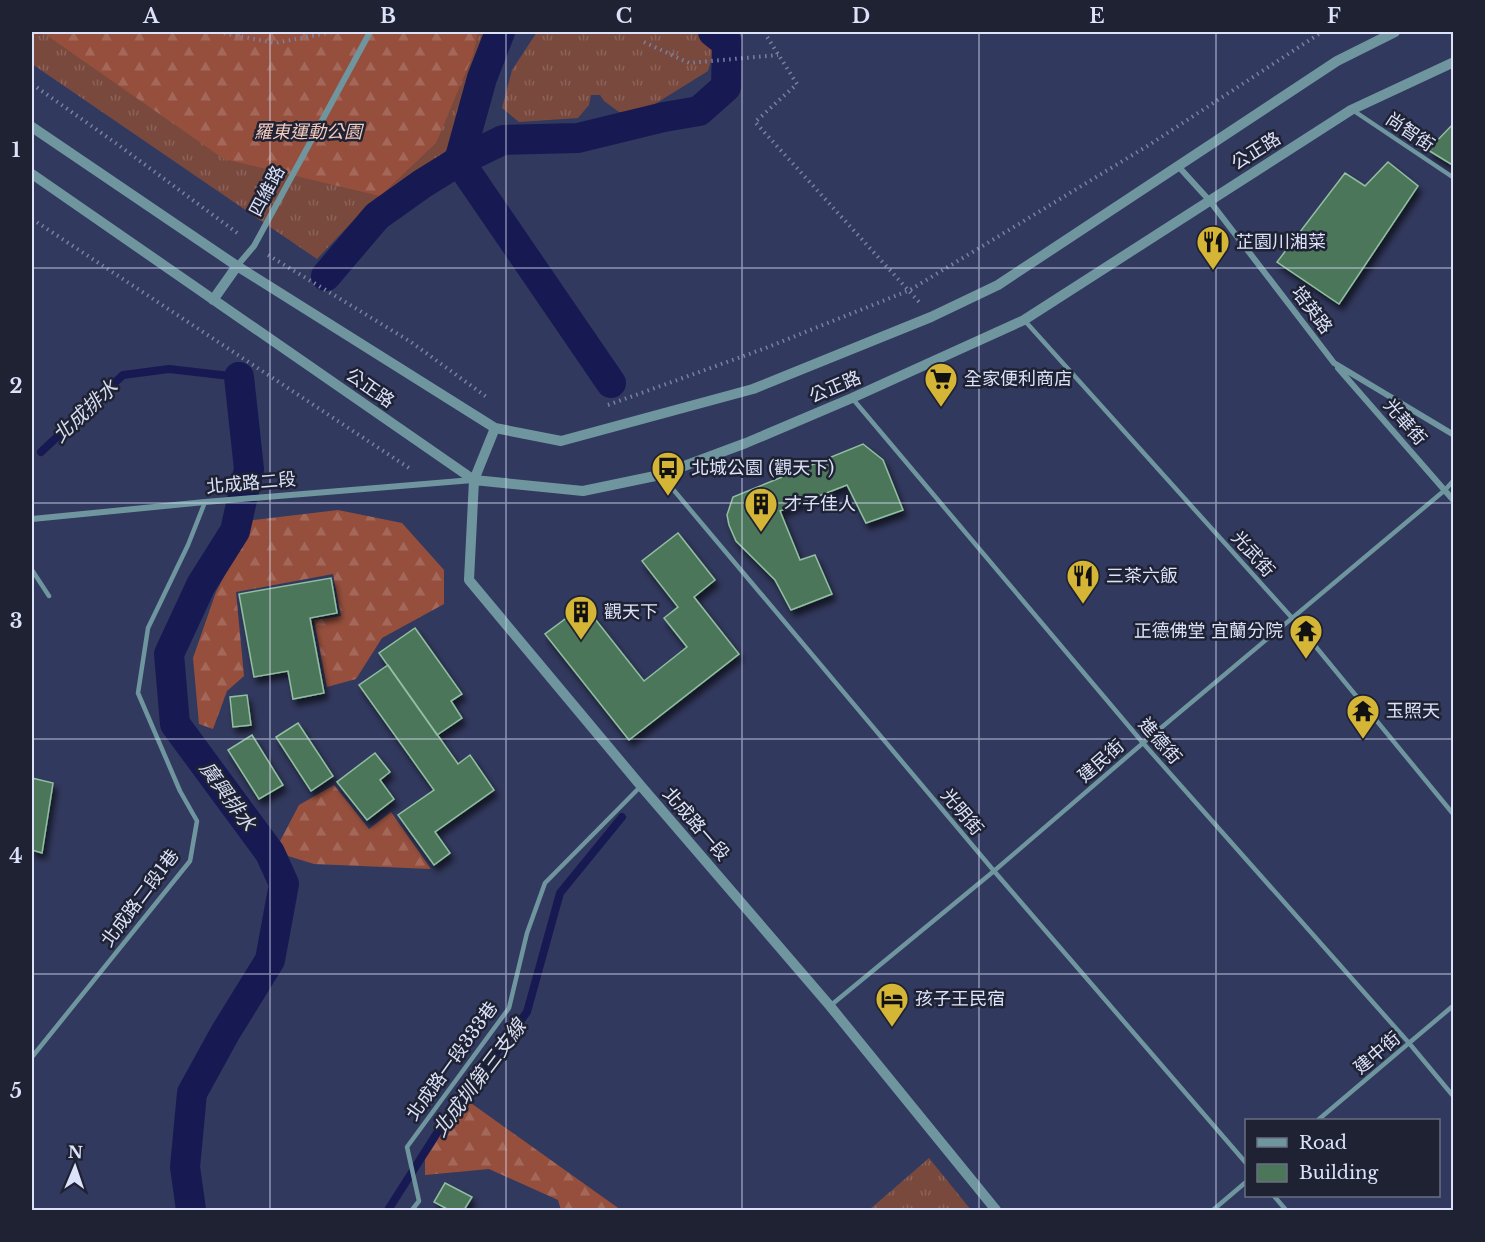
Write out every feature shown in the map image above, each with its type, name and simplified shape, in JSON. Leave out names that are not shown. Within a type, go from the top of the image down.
[{"type":"street","name":"四維路","points":[[237,266],[254,246],[370,32]]},
{"type":"street","name":"公正路","points":[[32,127],[237,266],[495,428],[561,441],[753,389],[931,317],[998,285],[1337,60],[1395,32]]},
{"type":"street","name":"公正路","points":[[32,174],[474,480],[583,491],[660,475],[746,442],[852,398],[1024,320],[1351,110],[1454,62]]},
{"type":"street","name":"培英路","points":[[1178,166],[1209,200],[1334,363],[1454,435]]},
{"type":"street","points":[[213,300],[237,266]]},
{"type":"street","name":"光華街","points":[[1334,363],[1454,501]]},
{"type":"street","name":"北成路一段","points":[[495,428],[474,480],[469,580],[830,1006],[996,1210]]},
{"type":"street","name":"北成路二段","points":[[32,519],[474,480]]},
{"type":"lane","name":"尚智街","points":[[1351,110],[1454,178]]},
{"type":"lane","name":"光武街","points":[[1024,320],[1293,619],[1454,815]]},
{"type":"lane","name":"進德街","points":[[852,398],[1143,743],[1454,1096]]},
{"type":"lane","name":"光明街","points":[[660,475],[994,871],[1245,1162]]},
{"type":"lane","name":"建民街","points":[[830,1006],[1293,619],[1454,480]]},
{"type":"lane","name":"北成路二段1巷","points":[[32,1057],[190,861],[197,821],[180,791],[138,693],[148,628],[188,545],[205,502]]},
{"type":"lane","points":[[32,570],[49,596]]},
{"type":"lane","name":"北成路一段333巷","points":[[412,1210],[419,1201],[407,1147],[509,1008],[527,933],[545,883],[642,786]]},
{"type":"lane","name":"建中街","points":[[1319,1119],[1454,1005]]},
{"type":"lane","points":[[1213,1210],[1245,1183]]},
{"type":"lane","points":[[1275,1197],[1286,1210]]},
{"type":"path","points":[[218,32],[275,43],[333,32]]},
{"type":"path","points":[[764,32],[798,84],[755,122],[910,290],[931,317]]},
{"type":"path","points":[[602,408],[763,349],[910,290],[1149,145],[1322,32]]},
{"type":"path","points":[[644,42],[689,63],[778,55]]},
{"type":"path","points":[[32,84],[254,246],[411,342],[497,404]]},
{"type":"path","points":[[32,219],[431,484]]},
{"type":"green space","name":"羅東運動公園","points":[[32,32],[495,32],[467,133],[378,209],[353,221],[317,259],[32,64]]},
{"type":"green space","name":"羅東運動公園","points":[[42,32],[478,32],[473,55],[436,143],[380,196],[224,159]]},
{"type":"green space","points":[[537,32],[701,32],[715,48],[708,71],[642,112],[619,112],[604,101],[600,95],[591,95],[589,105],[578,118],[519,122],[502,108],[512,70]]},
{"type":"green space","points":[[338,510],[402,523],[444,570],[444,604],[382,638],[356,679],[327,687],[314,620],[341,616],[333,574],[236,592],[244,676],[227,691],[213,729],[199,724],[193,658],[216,592],[253,520]]},
{"type":"green space","points":[[334,785],[369,829],[391,812],[431,869],[314,864],[288,856],[280,841],[299,805]]},
{"type":"green space","points":[[461,1096],[621,1210],[561,1210],[558,1200],[489,1169],[425,1175],[425,1150]]},
{"type":"green space","points":[[929,1158],[971,1210],[869,1210]]},
{"type":"building","points":[[1454,123],[1454,166],[1428,150]]},
{"type":"building","points":[[1388,162],[1418,186],[1339,304],[1277,262],[1345,173],[1365,186]]},
{"type":"building","name":"才子佳人","points":[[863,444],[883,460],[903,510],[866,523],[847,485],[780,511],[800,560],[815,555],[832,594],[791,610],[775,580],[736,541],[727,515],[733,497]]},
{"type":"building","name":"觀天下","points":[[678,533],[715,580],[694,597],[739,654],[629,740],[545,634],[584,605],[644,681],[687,647],[664,618],[678,607],[642,561]]},
{"type":"building","points":[[331,578],[337,613],[310,618],[324,693],[293,699],[288,671],[254,677],[239,594]]},
{"type":"building","points":[[415,628],[462,694],[451,701],[462,718],[437,735],[379,653]]},
{"type":"building","points":[[388,665],[458,764],[470,755],[494,790],[435,832],[450,853],[434,865],[398,815],[434,790],[359,685]]},
{"type":"building","points":[[247,695],[251,725],[233,727],[230,697]]},
{"type":"building","points":[[298,723],[333,776],[311,791],[276,737]]},
{"type":"building","points":[[252,735],[283,785],[259,799],[228,750]]},
{"type":"building","points":[[375,753],[390,772],[380,780],[394,799],[367,820],[337,782]]},
{"type":"building","points":[[32,778],[53,783],[42,853],[32,850]]},
{"type":"building","points":[[445,1183],[472,1197],[464,1210],[449,1210],[434,1202]]},
{"type":"waterway","points":[[500,32],[482,78],[459,161],[611,383]]},
{"type":"waterway","points":[[326,276],[377,216],[459,161],[503,140],[578,138],[699,111],[726,87],[727,43],[713,32]]},
{"type":"waterway","name":"北成排水","points":[[41,452],[123,375],[169,369],[239,377]]},
{"type":"waterway","name":"廣興排水","points":[[191,1210],[185,1167],[192,1093],[225,1033],[270,960],[284,884],[270,853],[175,724],[169,654],[201,585],[235,531],[249,469],[239,377]]},
{"type":"waterway","name":"北成圳第三支線","points":[[388,1210],[437,1133],[527,1012],[560,893],[622,817]]},
{"type":"place","name":"芷園川湘菜","points":[[1213,271]]},
{"type":"place","name":"全家便利商店","points":[[941,408]]},
{"type":"place","name":"北城公園 (觀天下)","points":[[668,497]]},
{"type":"place","name":"才子佳人","points":[[761,533]]},
{"type":"place","name":"三茶六飯","points":[[1083,605]]},
{"type":"place","name":"觀天下","points":[[581,641]]},
{"type":"place","name":"正德佛堂 宜蘭分院","points":[[1306,660]]},
{"type":"place","name":"玉照天","points":[[1363,740]]},
{"type":"place","name":"孩子王民宿","points":[[892,1028]]}]
